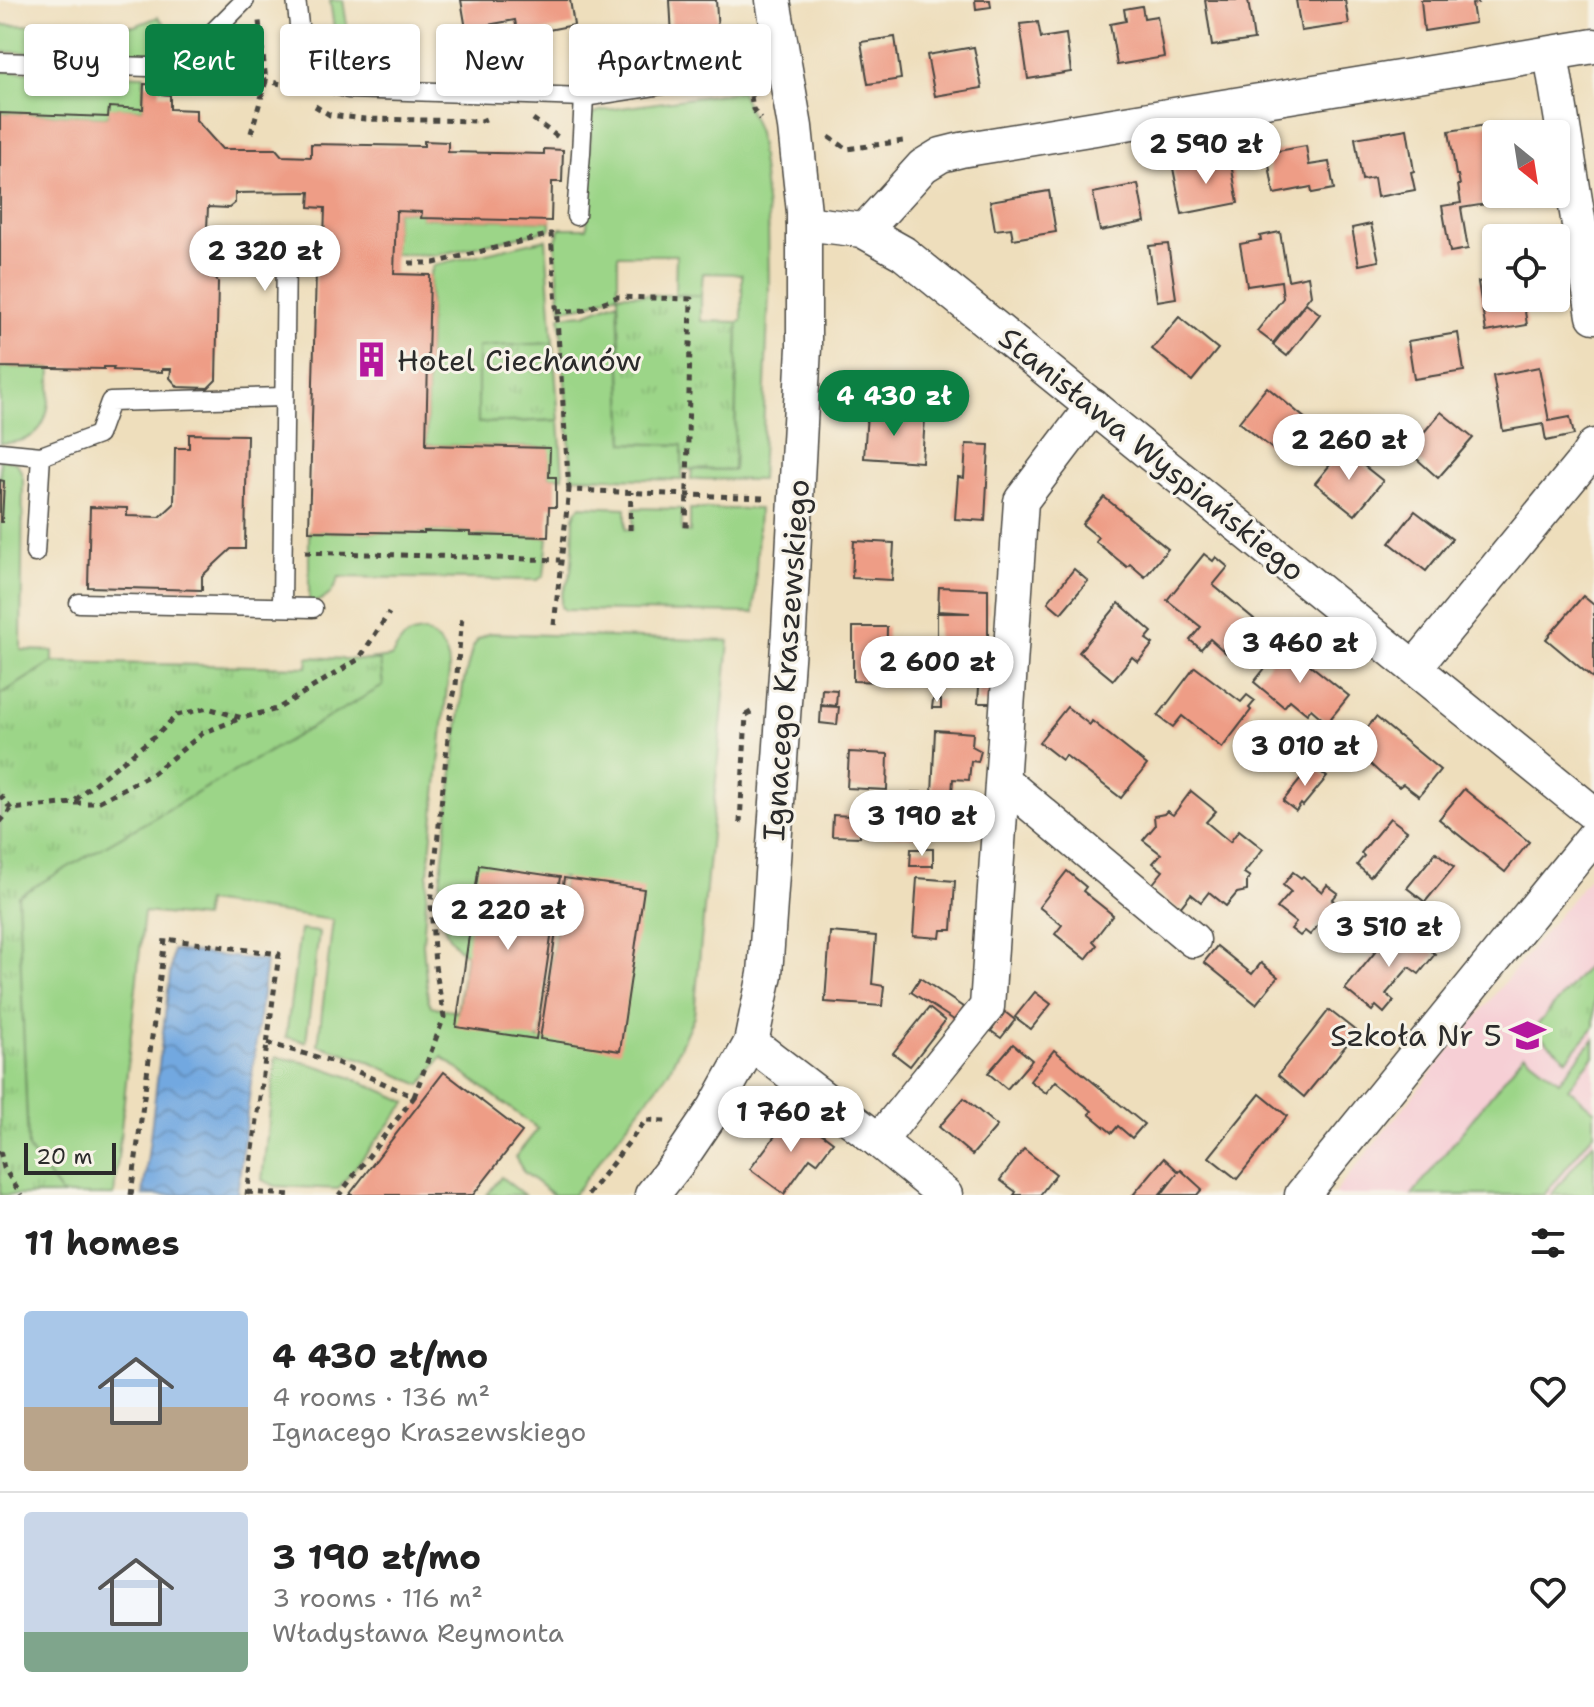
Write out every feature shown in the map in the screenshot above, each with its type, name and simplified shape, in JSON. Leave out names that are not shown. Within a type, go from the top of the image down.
[{"type":"street","name":"Ignacego Kraszewskiego","points":[[652,1195],[715,1108],[751,1043],[765,974],[789,631],[804,347],[804,223],[795,127],[773,0]]},
{"type":"street","points":[[864,231],[923,166],[941,155],[1594,46]]},
{"type":"street","points":[[1551,54],[1594,316]]},
{"type":"street","name":"Stanisława Wyspiańskiego","points":[[804,223],[864,231],[903,253],[1594,814]]},
{"type":"street","points":[[879,1141],[987,1007],[1021,501],[1093,406]]},
{"type":"street","points":[[1415,667],[1591,458]]},
{"type":"street","points":[[1003,781],[1193,940]]},
{"type":"street","points":[[1302,1195],[1594,836]]},
{"type":"street","points":[[751,1043],[945,1195]]},
{"type":"lane","points":[[0,62],[177,68],[245,0]]},
{"type":"lane","points":[[296,0],[309,71],[325,82],[348,89],[584,97],[785,66]]},
{"type":"lane","points":[[576,216],[584,97]]},
{"type":"lane","points":[[282,606],[286,250]]},
{"type":"lane","points":[[0,452],[41,456],[98,435],[110,402],[284,397]]},
{"type":"lane","points":[[35,553],[41,456]]},
{"type":"lane","points":[[79,603],[313,608]]},
{"type":"path","points":[[251,133],[266,81],[259,15]]},
{"type":"path","points":[[409,263],[434,263],[551,234],[569,490],[554,625]]},
{"type":"path","points":[[556,312],[584,310],[617,297],[691,299],[686,531]]},
{"type":"path","points":[[569,490],[770,499]]},
{"type":"path","points":[[630,530],[631,492]]},
{"type":"path","points":[[284,551],[560,560]]},
{"type":"path","points":[[0,822],[11,809],[96,803],[152,774],[203,733],[277,709],[359,659],[389,613]]},
{"type":"path","points":[[339,1195],[414,1097],[444,1017],[435,966],[431,903],[462,616]]},
{"type":"path","points":[[73,803],[177,715],[208,708],[242,718]]},
{"type":"path","points":[[739,836],[746,715],[753,710]]},
{"type":"path","points":[[0,795],[11,809]]},
{"type":"path","points":[[131,1195],[165,939],[279,954],[247,1193],[291,1195]]},
{"type":"path","points":[[267,1043],[338,1063],[414,1097]]},
{"type":"path","points":[[588,1195],[646,1120],[674,1122]]},
{"type":"path","points":[[0,1151],[2,1166],[21,1195]]},
{"type":"shaded area","name":"Szkoła Nr 5","points":[[1591,875],[1594,876],[1594,1195],[1333,1195]]},
{"type":"green space","points":[[330,0],[343,0],[347,24],[333,24]]},
{"type":"green space","points":[[158,17],[165,24],[145,24],[145,53],[129,53],[129,26]]},
{"type":"green space","points":[[0,25],[24,25],[24,52],[0,52]]},
{"type":"green space","points":[[0,71],[24,72],[24,96],[129,96],[129,75],[144,75],[143,109],[110,108],[108,117],[0,113]]},
{"type":"green space","points":[[706,96],[743,96],[758,132],[768,219],[769,292],[761,480],[691,479],[692,469],[734,470],[742,274],[703,273],[701,296],[675,294],[676,255],[618,255],[618,294],[583,306],[561,309],[555,243],[560,228],[587,228],[591,115],[600,111]]},
{"type":"green space","points":[[396,211],[422,212],[422,218],[551,221],[551,227],[438,255],[394,254]]},
{"type":"green space","points":[[546,239],[553,343],[478,348],[478,423],[559,420],[563,477],[549,477],[549,448],[426,445],[430,275],[434,265]]},
{"type":"green space","points":[[618,294],[701,296],[701,321],[738,322],[734,470],[682,469],[682,445],[624,443]]},
{"type":"green space","points":[[618,301],[624,443],[683,445],[682,480],[572,477],[560,316],[585,314]]},
{"type":"green space","points":[[553,343],[559,420],[478,423],[478,347]]},
{"type":"green space","points":[[0,367],[51,368],[50,397],[44,421],[30,437],[17,442],[0,443]]},
{"type":"green space","points":[[0,459],[16,464],[23,480],[21,650],[53,651],[53,662],[0,695]]},
{"type":"green space","points":[[581,506],[626,508],[626,529],[633,530],[634,508],[682,509],[682,531],[690,532],[690,509],[759,509],[754,613],[565,610],[561,607],[561,597],[571,570],[574,517]]},
{"type":"green space","points":[[309,531],[470,532],[471,535],[548,537],[544,575],[538,580],[339,577],[328,595],[309,603]]},
{"type":"green space","points":[[425,632],[443,648],[449,669],[423,944],[431,1006],[457,1012],[466,955],[446,931],[438,901],[463,685],[472,649],[478,639],[490,633],[729,641],[694,1016],[669,1071],[573,1195],[553,1195],[524,1172],[515,1157],[538,1129],[442,1057],[421,1085],[360,1058],[318,1045],[333,920],[206,902],[203,918],[144,912],[114,1195],[62,1195],[28,1148],[17,896],[382,686],[380,662],[368,660],[391,657],[404,638]],"holes":[[[559,877],[564,878],[540,1039],[535,1038]]]},
{"type":"green space","points":[[308,657],[380,661],[383,686],[18,896],[28,1148],[62,1195],[0,1195],[0,695],[53,662],[307,667]]},
{"type":"green space","points":[[300,930],[319,932],[306,1042],[286,1037]]},
{"type":"green space","points":[[1591,962],[1594,964],[1594,1027],[1567,1059],[1533,1030]]},
{"type":"green space","points":[[1594,1039],[1594,1056],[1568,1088],[1594,1110],[1594,1133],[1544,1195],[1412,1195],[1524,1054],[1559,1081]]},
{"type":"green space","points":[[276,1057],[327,1069],[407,1102],[338,1189],[275,1186],[262,1180]]},
{"type":"green space","points":[[1594,1141],[1594,1195],[1551,1195]]},
{"type":"green space","points":[[501,1177],[524,1195],[487,1195]]},
{"type":"water","points":[[173,950],[266,961],[237,1195],[143,1195]]},
{"type":"building","points":[[461,0],[570,0],[574,24],[553,29],[553,24],[516,24],[515,20],[465,24]]},
{"type":"building","points":[[670,0],[716,0],[718,24],[671,24]]},
{"type":"building","points":[[975,0],[990,0],[991,7],[976,9]]},
{"type":"building","points":[[1205,0],[1248,0],[1254,40],[1212,46]]},
{"type":"building","points":[[1296,0],[1345,0],[1349,24],[1301,31]]},
{"type":"building","points":[[1421,0],[1477,0],[1478,3],[1472,4],[1475,23],[1424,31]]},
{"type":"building","points":[[1142,6],[1144,18],[1157,16],[1164,57],[1117,65],[1110,24],[1126,21],[1124,9]]},
{"type":"building","points":[[1038,22],[1041,38],[1066,34],[1071,72],[1028,79],[1020,24]]},
{"type":"building","points":[[895,37],[901,79],[868,84],[861,42]]},
{"type":"building","points":[[974,47],[982,88],[935,96],[927,55]]},
{"type":"building","points":[[144,84],[145,96],[170,96],[170,109],[196,110],[196,120],[222,149],[276,149],[282,156],[311,157],[311,144],[424,146],[424,141],[448,142],[448,152],[544,154],[544,149],[563,150],[562,182],[552,182],[551,221],[421,218],[422,212],[396,211],[394,274],[430,275],[426,445],[550,448],[549,477],[556,477],[556,507],[549,507],[548,537],[470,535],[470,532],[309,531],[316,271],[323,271],[325,208],[309,207],[310,192],[235,193],[235,203],[229,208],[208,207],[205,273],[211,273],[218,282],[216,380],[208,388],[178,387],[170,378],[171,369],[162,369],[162,372],[113,370],[114,367],[0,367],[0,113],[108,117],[109,107],[143,109]]},
{"type":"building","points":[[1482,126],[1482,205],[1461,208],[1468,249],[1450,252],[1442,206],[1461,203],[1449,131]]},
{"type":"building","points":[[1407,129],[1415,190],[1377,197],[1374,178],[1362,180],[1355,138]]},
{"type":"building","points":[[1306,146],[1309,165],[1329,162],[1334,189],[1312,193],[1311,187],[1274,194],[1267,153]]},
{"type":"building","points":[[1230,158],[1238,203],[1182,214],[1173,168]]},
{"type":"building","points":[[1138,184],[1145,222],[1100,231],[1093,193]]},
{"type":"building","points":[[1049,191],[1056,232],[1013,239],[1011,228],[995,230],[990,201]]},
{"type":"building","points":[[1371,224],[1379,261],[1359,265],[1352,228]]},
{"type":"building","points":[[1280,232],[1288,280],[1308,276],[1311,295],[1273,343],[1257,331],[1283,298],[1281,281],[1247,286],[1240,244]]},
{"type":"building","points":[[1168,244],[1176,298],[1157,301],[1149,246]]},
{"type":"building","points":[[1482,281],[1482,307],[1478,282]]},
{"type":"building","points":[[1306,303],[1320,314],[1287,356],[1273,345]]},
{"type":"building","points":[[1483,312],[1525,312],[1527,325],[1486,332]]},
{"type":"building","points":[[1179,317],[1218,349],[1192,381],[1152,349]]},
{"type":"building","points":[[1458,333],[1464,371],[1414,379],[1408,341]]},
{"type":"building","points":[[1539,367],[1549,421],[1570,417],[1574,435],[1546,441],[1543,424],[1503,431],[1493,376]]},
{"type":"building","points":[[1267,387],[1307,420],[1279,454],[1239,422]]},
{"type":"building","points":[[1441,412],[1473,438],[1438,478],[1408,451]]},
{"type":"building","points":[[867,413],[925,417],[922,462],[864,458]]},
{"type":"building","points":[[189,434],[247,435],[245,549],[231,549],[202,576],[202,590],[88,587],[90,507],[127,508],[127,516],[160,517],[174,504],[175,448],[189,448]]},
{"type":"building","points":[[966,444],[989,445],[985,521],[955,519],[958,477],[964,478]]},
{"type":"building","points":[[1343,449],[1383,481],[1355,515],[1315,483]]},
{"type":"building","points":[[0,480],[4,481],[2,522],[0,522]]},
{"type":"building","points":[[1104,497],[1168,549],[1145,577],[1130,564],[1127,567],[1095,541],[1098,537],[1082,524]]},
{"type":"building","points":[[1415,511],[1452,539],[1426,571],[1390,543]]},
{"type":"building","points":[[854,541],[894,543],[892,580],[852,578]]},
{"type":"building","points":[[1204,554],[1213,561],[1216,557],[1228,567],[1213,585],[1254,619],[1226,653],[1210,639],[1201,649],[1190,640],[1201,627],[1167,600]]},
{"type":"building","points":[[1074,569],[1088,581],[1061,613],[1048,602]]},
{"type":"building","points":[[939,587],[988,589],[988,659],[971,659],[971,666],[958,666],[958,659],[937,659],[937,613],[970,613],[938,611]]},
{"type":"building","points":[[1583,596],[1594,605],[1594,679],[1546,639]]},
{"type":"building","points":[[1119,603],[1152,632],[1146,639],[1153,644],[1138,662],[1132,657],[1113,680],[1079,652]]},
{"type":"building","points":[[853,627],[887,627],[886,682],[853,681]]},
{"type":"building","points":[[1284,644],[1349,696],[1327,723],[1311,709],[1307,714],[1290,700],[1284,707],[1254,682]]},
{"type":"building","points":[[1195,667],[1241,702],[1247,695],[1255,701],[1222,748],[1182,716],[1173,727],[1158,716]]},
{"type":"building","points":[[980,670],[999,671],[997,703],[978,703]]},
{"type":"building","points":[[822,689],[837,690],[836,706],[821,704]]},
{"type":"building","points":[[933,700],[941,700],[941,708],[932,708]]},
{"type":"building","points":[[821,706],[839,707],[837,725],[820,723]]},
{"type":"building","points":[[1067,707],[1090,725],[1092,721],[1147,765],[1121,798],[1065,755],[1062,760],[1039,742]]},
{"type":"building","points":[[1376,717],[1440,770],[1419,796],[1403,784],[1399,787],[1380,773],[1366,760],[1369,757],[1354,744]]},
{"type":"building","points":[[935,730],[973,733],[972,746],[981,751],[978,762],[971,761],[969,780],[953,779],[952,794],[960,795],[959,821],[949,820],[949,829],[918,827],[917,837],[860,833],[860,837],[832,836],[833,815],[911,819],[912,792],[932,793]]},
{"type":"building","points":[[849,752],[888,754],[887,790],[847,788]]},
{"type":"building","points":[[1312,765],[1327,777],[1296,811],[1283,801]]},
{"type":"building","points":[[1464,789],[1529,842],[1505,872],[1439,819]]},
{"type":"building","points":[[1191,791],[1216,811],[1206,822],[1230,842],[1239,830],[1263,849],[1244,873],[1250,877],[1247,891],[1237,893],[1226,906],[1209,892],[1201,902],[1191,894],[1179,909],[1151,886],[1163,871],[1153,863],[1161,854],[1143,840],[1155,826],[1154,816],[1167,811],[1173,815]]},
{"type":"building","points":[[1390,818],[1407,831],[1370,877],[1357,865],[1364,856],[1361,853]]},
{"type":"building","points":[[911,849],[933,849],[933,866],[910,866]]},
{"type":"building","points":[[1436,852],[1454,867],[1425,902],[1407,888]]},
{"type":"building","points":[[479,865],[560,877],[536,1039],[456,1027]]},
{"type":"building","points":[[1067,871],[1086,887],[1083,891],[1113,915],[1093,941],[1097,945],[1086,959],[1055,934],[1062,925],[1039,907]]},
{"type":"building","points":[[1293,872],[1322,892],[1327,885],[1338,893],[1332,900],[1337,903],[1310,935],[1305,931],[1300,936],[1291,929],[1296,923],[1277,908],[1291,892],[1283,885]]},
{"type":"building","points":[[564,878],[644,889],[620,1051],[540,1039]]},
{"type":"building","points":[[917,878],[955,881],[952,930],[941,930],[940,938],[913,936]]},
{"type":"building","points":[[1398,924],[1435,954],[1419,974],[1409,967],[1386,994],[1394,1001],[1384,1013],[1376,1006],[1372,1011],[1345,989]]},
{"type":"building","points":[[830,932],[876,936],[872,984],[884,986],[882,1006],[825,1002]]},
{"type":"building","points":[[1217,946],[1252,974],[1261,963],[1278,977],[1256,1004],[1204,962]]},
{"type":"building","points":[[920,978],[963,1007],[954,1020],[911,992]]},
{"type":"building","points":[[1035,992],[1051,1004],[1031,1029],[1015,1017]]},
{"type":"building","points":[[929,1008],[945,1021],[910,1066],[893,1053]]},
{"type":"building","points":[[1329,1010],[1357,1032],[1304,1097],[1278,1075]]},
{"type":"building","points":[[1005,1012],[1015,1020],[1001,1038],[991,1031]]},
{"type":"building","points":[[1013,1044],[1032,1060],[1007,1089],[988,1073]]},
{"type":"building","points":[[1054,1050],[1144,1124],[1132,1138],[1118,1126],[1112,1133],[1089,1114],[1092,1111],[1056,1081],[1046,1093],[1030,1081]]},
{"type":"building","points":[[444,1072],[522,1132],[473,1195],[349,1195]]},
{"type":"building","points":[[1260,1094],[1287,1116],[1237,1179],[1209,1157]]},
{"type":"building","points":[[964,1098],[997,1126],[972,1155],[939,1127]]},
{"type":"building","points":[[797,1115],[833,1142],[817,1163],[810,1158],[784,1194],[750,1169],[778,1132],[782,1134]]},
{"type":"building","points":[[1024,1149],[1056,1174],[1040,1195],[1014,1195],[1016,1192],[1000,1180]]},
{"type":"building","points":[[1164,1158],[1202,1189],[1197,1195],[1161,1195],[1177,1174],[1159,1195],[1133,1195]]},
{"type":"place","name":"Hotel Ciechanów","points":[[371,360]]},
{"type":"place","name":"Szkoła Nr 5","points":[[1528,1035]]}]
